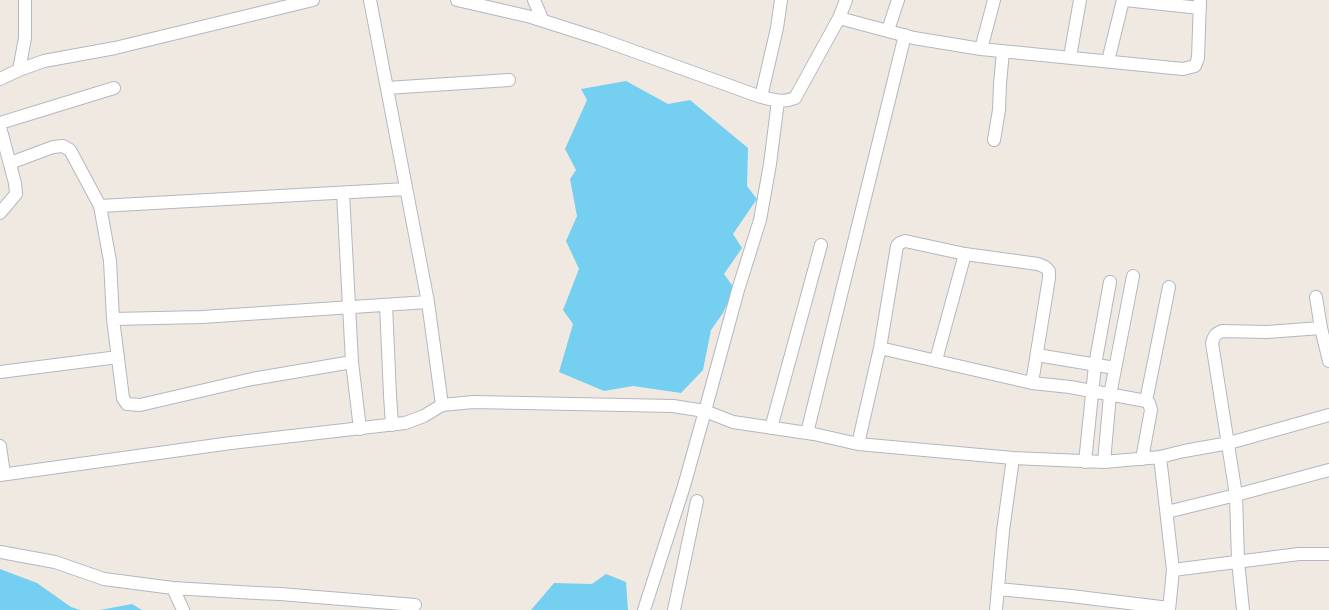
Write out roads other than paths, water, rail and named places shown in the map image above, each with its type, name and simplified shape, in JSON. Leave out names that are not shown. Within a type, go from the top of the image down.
[{"type":"street","points":[[19,70],[25,38],[25,0]]},
{"type":"street","points":[[0,79],[44,61],[115,48],[313,0]]},
{"type":"street","points":[[370,0],[428,302],[442,405]]},
{"type":"street","points":[[457,0],[543,21],[600,39],[761,97],[778,101],[787,101],[795,98],[838,18],[846,0]]},
{"type":"street","points":[[534,0],[543,21]]},
{"type":"street","points":[[761,97],[777,28],[780,0]]},
{"type":"street","points":[[888,30],[898,0]]},
{"type":"street","points":[[981,49],[994,0]]},
{"type":"street","points":[[1070,57],[1080,0]]},
{"type":"street","points":[[838,18],[914,37],[981,49],[1183,69],[1195,66],[1198,58],[1200,4],[1124,0],[1108,61]]},
{"type":"street","points":[[810,434],[914,37]]},
{"type":"street","points":[[994,140],[999,110],[1003,51]]},
{"type":"street","points":[[387,88],[509,80]]},
{"type":"street","points":[[0,123],[114,88]]},
{"type":"street","points":[[644,610],[706,411],[738,290],[760,220],[770,164],[778,101]]},
{"type":"street","points":[[0,127],[10,162],[16,194],[0,213]]},
{"type":"street","points":[[10,162],[53,147],[63,146],[70,150],[100,206],[110,262],[114,319],[123,398],[127,404],[140,405],[252,379],[352,362]]},
{"type":"street","points":[[100,206],[406,189]]},
{"type":"street","points":[[343,193],[352,362],[360,429]]},
{"type":"street","points":[[858,444],[880,348],[897,246],[905,241],[965,254],[1038,264],[1045,267],[1049,272],[1049,278],[1032,383]]},
{"type":"street","points":[[771,428],[821,245]]},
{"type":"street","points":[[936,360],[965,254]]},
{"type":"street","points":[[1104,462],[1110,395],[1133,276]]},
{"type":"street","points":[[1086,462],[1095,365],[1110,282]]},
{"type":"street","points":[[1146,401],[1169,287]]},
{"type":"street","points":[[1316,297],[1321,328],[1329,361]]},
{"type":"street","points":[[114,319],[202,317],[428,302]]},
{"type":"street","points":[[386,304],[392,425]]},
{"type":"street","points":[[1243,610],[1238,561],[1236,495],[1212,343],[1213,338],[1216,334],[1222,331],[1267,332],[1321,328]]},
{"type":"street","points":[[880,348],[1032,383],[1070,387],[1150,403],[1151,458],[1167,512],[1173,570],[1169,609],[1071,596],[998,589]]},
{"type":"street","points":[[1037,355],[1115,368]]},
{"type":"street","points":[[0,372],[118,356]]},
{"type":"street","points":[[0,446],[2,475],[231,443],[405,423],[424,416],[442,405],[473,402],[673,406],[706,411],[733,422],[810,434],[858,444],[1013,458],[1104,462],[1151,458],[1228,443],[1329,415]]},
{"type":"street","points":[[996,610],[1003,531],[1013,458]]},
{"type":"street","points":[[1167,512],[1329,470]]},
{"type":"street","points":[[674,610],[697,502]]},
{"type":"street","points":[[0,552],[55,562],[104,580],[173,588],[280,594],[321,604],[415,605]]},
{"type":"street","points":[[1173,570],[1299,554],[1329,554]]},
{"type":"street","points":[[173,588],[183,610]]},
{"type":"water","points":[[626,81],[668,104],[690,100],[748,148],[747,186],[757,199],[733,234],[742,248],[724,274],[734,288],[723,313],[711,330],[703,370],[681,393],[633,386],[604,391],[559,372],[573,324],[563,310],[579,269],[566,241],[577,216],[570,179],[576,170],[565,149],[587,100],[581,89]]},
{"type":"water","points":[[0,569],[37,583],[71,607],[80,610],[0,610]]},
{"type":"water","points":[[606,574],[626,582],[628,610],[531,610],[554,583],[592,584]]},
{"type":"water","points":[[132,604],[142,610],[100,610]]}]
